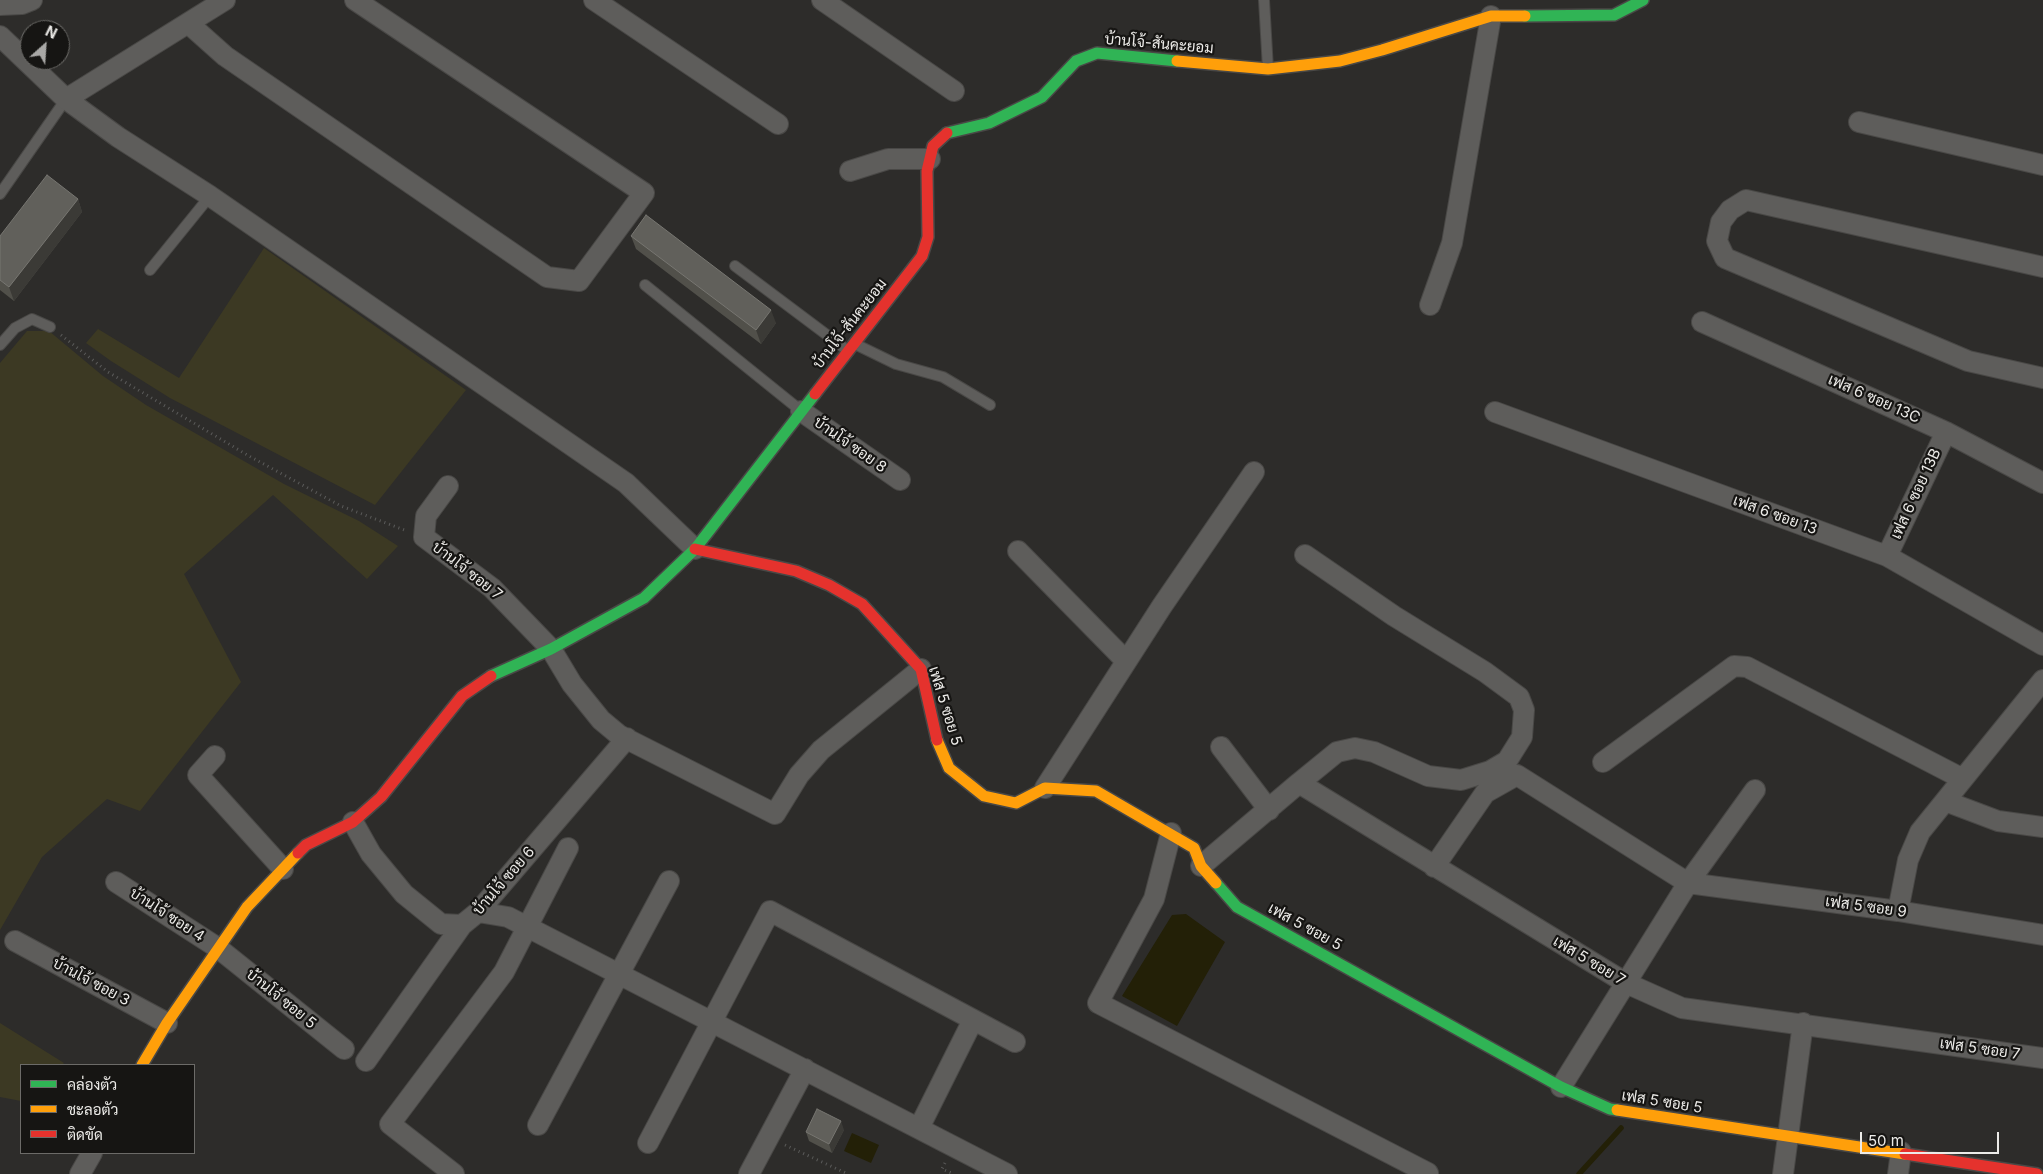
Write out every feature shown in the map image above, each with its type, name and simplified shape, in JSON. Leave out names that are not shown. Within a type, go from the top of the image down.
[{"type":"street","points":[[0,5],[22,4],[32,0]]},
{"type":"street","points":[[66,99],[225,0]]},
{"type":"street","points":[[188,23],[225,56],[547,277],[579,281],[644,194],[355,0]]},
{"type":"street","points":[[594,0],[778,124]]},
{"type":"street","points":[[822,0],[954,91]]},
{"type":"street","name":"บ้านโจ้-สันคะยอม","points":[[143,1064],[167,1023],[247,907],[306,845],[353,822],[381,796],[462,696],[488,677],[551,649],[644,598],[695,549],[922,256],[928,237],[927,171],[933,146],[945,132],[990,123],[1042,97],[1076,61],[1097,53],[1268,68],[1340,61],[1491,16],[1517,12],[1614,15],[1643,0]]},
{"type":"street","points":[[1430,305],[1452,243],[1491,16]]},
{"type":"street","points":[[0,36],[66,99],[118,137],[210,196],[626,483],[695,549]]},
{"type":"street","points":[[1859,122],[2043,165]]},
{"type":"street","points":[[850,172],[888,159],[930,158]]},
{"type":"street","points":[[2043,267],[1746,200],[1730,210],[1721,222],[1716,241],[1724,258],[1968,361],[2043,378]]},
{"type":"street","name":"เฟส 6 ซอย 13C","points":[[1702,322],[1946,432],[2043,483]]},
{"type":"street","name":"บ้านโจ้ ซอย 8","points":[[801,411],[900,480]]},
{"type":"street","name":"เฟส 6 ซอย 13","points":[[1494,412],[1887,556],[2043,646]]},
{"type":"street","name":"เฟส 6 ซอย 13B","points":[[1887,556],[1946,432]]},
{"type":"street","points":[[1045,788],[1162,606],[1254,472]]},
{"type":"street","name":"บ้านโจ้ ซอย 7","points":[[448,486],[426,516],[424,537],[492,588],[551,649],[572,684],[601,720],[619,735],[776,814],[799,775],[821,750],[921,669]]},
{"type":"street","name":"เฟส 5 ซอย 5","points":[[695,549],[796,571],[829,585],[862,604],[921,669],[937,739],[949,768],[984,796],[1016,803],[1045,788],[1096,791],[1194,848],[1201,866],[1237,907],[1561,1087],[1610,1109],[1901,1152],[2011,1172],[2037,1174]]},
{"type":"street","points":[[1018,551],[1126,662]]},
{"type":"street","points":[[1201,866],[1337,752],[1355,748],[1374,752],[1428,776],[1460,780],[1490,771],[1507,761],[1522,737],[1524,710],[1519,697],[1485,672],[1394,616],[1305,555]]},
{"type":"street","points":[[1603,762],[1734,666],[1747,667],[1964,779]]},
{"type":"street","points":[[1898,911],[1908,860],[1920,832],[2043,680]]},
{"type":"street","name":"บ้านโจ้ ซอย 6","points":[[353,822],[371,854],[404,894],[441,924],[462,926],[478,912],[627,738]]},
{"type":"street","points":[[1221,747],[1270,810]]},
{"type":"street","points":[[215,756],[198,775],[283,869]]},
{"type":"street","points":[[1434,867],[1485,793],[1516,775],[1688,882]]},
{"type":"street","name":"เฟส 5 ซอย 7","points":[[1299,783],[1626,983],[1682,1008],[1803,1023],[2043,1058]]},
{"type":"street","points":[[1561,1087],[1688,882],[1755,790]]},
{"type":"street","points":[[1945,801],[1998,821],[2043,827]]},
{"type":"street","points":[[1171,833],[1154,899],[1098,1002],[1429,1174]]},
{"type":"street","points":[[454,1174],[390,1124],[504,972],[526,926],[568,848]]},
{"type":"street","points":[[538,1125],[668,880]]},
{"type":"street","name":"บ้านโจ้ ซอย 4","points":[[116,882],[218,948]]},
{"type":"street","name":"เฟส 5 ซอย 9","points":[[1688,882],[1898,911],[2043,935]]},
{"type":"street","points":[[648,1143],[770,911],[1014,1042]]},
{"type":"street","points":[[478,912],[508,916],[1007,1174]]},
{"type":"street","points":[[366,1060],[462,926]]},
{"type":"street","name":"บ้านโจ้ ซอย 3","points":[[15,941],[167,1023]]},
{"type":"street","name":"บ้านโจ้ ซอย 5","points":[[218,948],[344,1049]]},
{"type":"street","points":[[919,1128],[973,1020]]},
{"type":"street","points":[[1783,1174],[1803,1023]]},
{"type":"street","points":[[749,1174],[804,1069]]},
{"type":"street","points":[[1898,1174],[1901,1152]]},
{"type":"street","points":[[80,1174],[91,1154]]},
{"type":"lane","points":[[1264,0],[1268,68]]},
{"type":"lane","points":[[0,194],[66,99]]},
{"type":"lane","points":[[150,270],[210,196]]},
{"type":"lane","points":[[735,266],[851,347],[896,364],[943,377],[990,405]]},
{"type":"lane","points":[[645,285],[801,411]]},
{"type":"lane","points":[[0,345],[15,328],[32,319],[50,326]]},
{"type":"path","points":[[50,326],[108,372],[249,456],[341,506],[424,537]]},
{"type":"path","points":[[769,1137],[848,1174]]},
{"type":"shaded area","points":[[264,248],[466,390],[375,505],[170,398],[86,343],[98,329],[179,378]]},
{"type":"shaded area","points":[[27,331],[49,331],[103,376],[146,405],[284,484],[359,521],[398,546],[367,579],[273,495],[184,574],[241,682],[140,811],[107,799],[42,857],[0,930],[0,363]]},
{"type":"shaded area","points":[[1186,914],[1225,942],[1177,1026],[1122,996],[1172,915]]},
{"type":"shaded area","points":[[0,1023],[64,1063],[20,1064],[20,1101],[0,1097]]},
{"type":"shaded area","points":[[852,1133],[879,1145],[871,1163],[844,1151]]},
{"type":"building","points":[[47,175],[78,199],[9,287],[0,280],[0,236]]},
{"type":"building","points":[[646,215],[771,310],[756,330],[631,236]]},
{"type":"building","points":[[817,1109],[841,1121],[829,1144],[806,1132]]},
{"type":"waterway","points":[[1579,1174],[1621,1128]]},
{"type":"traffic: fast","points":[[1525,16],[1614,15],[1643,0]]},
{"type":"traffic: fast","points":[[947,133],[989,123],[1042,97],[1076,61],[1097,53],[1177,61]]},
{"type":"traffic: fast","points":[[491,676],[551,649],[644,598],[695,549],[815,394]]},
{"type":"traffic: fast","points":[[1216,883],[1237,907],[1561,1087],[1610,1109],[1617,1110]]},
{"type":"traffic: slow","points":[[1177,61],[1268,69],[1340,61],[1491,16],[1525,16]]},
{"type":"traffic: slow","points":[[937,740],[949,768],[984,796],[1016,803],[1045,788],[1096,791],[1194,848],[1201,866],[1216,883]]},
{"type":"traffic: slow","points":[[143,1064],[167,1023],[247,907],[298,853]]},
{"type":"traffic: slow","points":[[1617,1110],[1905,1154]]},
{"type":"traffic: jam","points":[[815,394],[922,256],[928,237],[927,171],[933,146],[947,133]]},
{"type":"traffic: jam","points":[[695,549],[796,571],[829,585],[862,604],[921,669],[937,740]]},
{"type":"traffic: jam","points":[[298,853],[306,845],[353,822],[381,797],[462,696],[491,676]]},
{"type":"traffic: jam","points":[[1905,1154],[2037,1174]]}]
